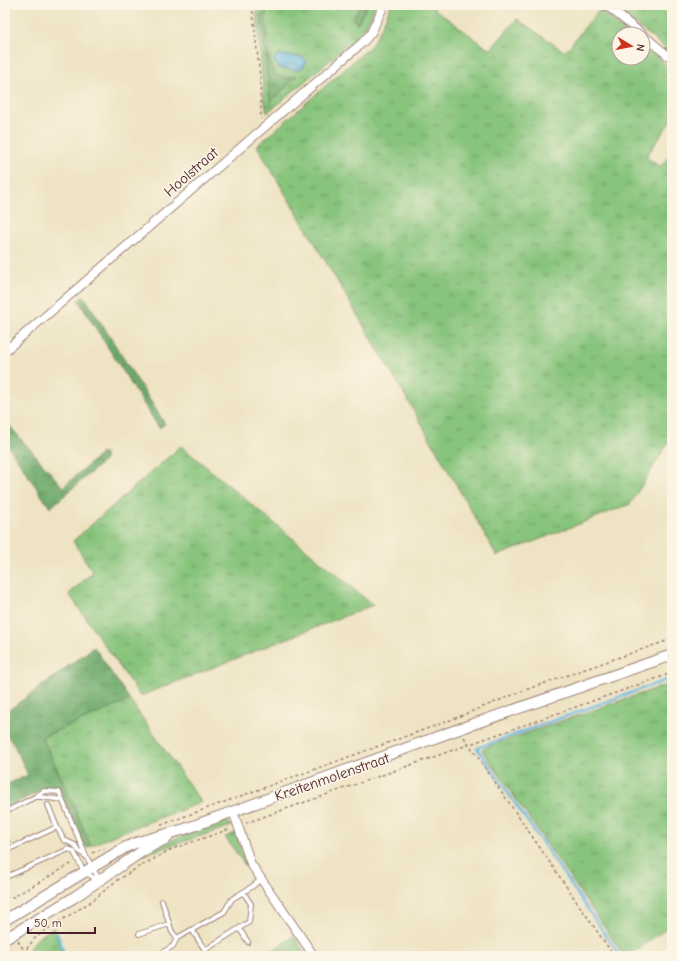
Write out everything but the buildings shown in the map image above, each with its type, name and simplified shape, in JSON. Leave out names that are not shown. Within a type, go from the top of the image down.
[{"type":"street","name":"Hoolstraat","points":[[5,351],[362,43],[371,33],[384,5]]},
{"type":"street","points":[[606,5],[632,26]]},
{"type":"street","points":[[651,42],[672,59]]},
{"type":"street","name":"Kreitenmolenstraat","points":[[5,920],[126,847],[138,842],[184,829],[459,729],[672,656]]},
{"type":"street","points":[[234,811],[251,864],[314,956]]},
{"type":"street","name":"Kreitenmolenstraat","points":[[5,940],[100,881],[144,850],[184,829]]},
{"type":"lane","points":[[5,812],[47,790],[59,792],[86,856],[88,870],[100,881]]},
{"type":"lane","points":[[35,797],[41,796],[63,800]]},
{"type":"lane","points":[[48,804],[64,840],[75,845],[78,850],[86,856]]},
{"type":"lane","points":[[5,851],[57,827]]},
{"type":"lane","points":[[5,876],[6,877],[68,849],[74,852],[88,870],[100,881]]},
{"type":"lane","points":[[157,956],[173,946],[177,938],[224,912],[232,899],[261,878]]},
{"type":"lane","points":[[192,930],[205,950],[250,922],[251,904],[243,892]]},
{"type":"lane","points":[[162,900],[172,932],[177,938]]},
{"type":"lane","points":[[139,934],[169,924]]},
{"type":"lane","points":[[240,928],[248,942]]},
{"type":"path","points":[[252,5],[260,77],[261,121],[265,126]]},
{"type":"path","name":"Kreitenmolenstraat","points":[[159,826],[448,721],[525,690],[672,639]]},
{"type":"path","name":"Kreitenmolenstraat","points":[[18,956],[25,951],[34,939],[92,901],[116,881],[172,849],[672,673]]},
{"type":"path","points":[[459,729],[614,956]]},
{"type":"path","points":[[25,951],[28,956]]},
{"type":"green space","points":[[256,5],[360,5],[353,19],[357,24],[367,5],[375,5],[370,19],[361,33],[267,113],[264,98]],"holes":[[[266,13],[269,58],[273,70],[276,75],[281,77],[296,77],[270,102],[261,14]],[[279,54],[284,56],[300,56],[304,67],[299,70],[287,69]]]},
{"type":"green space","points":[[360,5],[367,5],[357,24],[353,19]]},
{"type":"green space","points":[[391,5],[429,5],[490,50],[517,19],[565,52],[599,10],[618,26],[611,26],[611,66],[651,66],[651,53],[672,70],[672,119],[646,157],[660,167],[672,154],[672,437],[630,504],[497,556],[406,397],[257,146],[371,46]]},
{"type":"green space","points":[[612,5],[672,5],[672,54],[651,37],[651,26],[638,26]]},
{"type":"green space","points":[[266,13],[269,59],[273,71],[282,77],[288,78],[297,76],[270,102],[261,14]]},
{"type":"green space","points":[[84,296],[165,424],[159,428],[78,300]]},
{"type":"green space","points":[[5,416],[9,421],[7,423],[63,487],[103,452],[105,454],[105,460],[50,508],[5,441]]},
{"type":"green space","points":[[181,446],[373,605],[140,696],[69,594],[93,572],[73,541]]},
{"type":"green space","points":[[94,647],[130,700],[42,737],[91,846],[86,848],[59,789],[44,788],[39,790],[37,793],[5,808],[5,785],[28,775],[15,747],[5,732],[5,713]]},
{"type":"green space","points":[[672,683],[672,925],[627,956],[624,956],[482,750],[489,746]]},
{"type":"green space","points":[[130,700],[201,802],[91,846],[42,737]]},
{"type":"green space","points":[[223,821],[227,821],[231,826],[140,856],[167,842]]},
{"type":"green space","points":[[236,833],[247,868],[225,837]]},
{"type":"green space","points":[[53,928],[65,956],[35,956],[29,948],[39,937]]},
{"type":"green space","points":[[294,936],[307,956],[264,956]]},
{"type":"water","points":[[279,54],[303,58],[306,60],[304,67],[299,70],[279,68],[274,61]]},
{"type":"waterway","points":[[620,956],[477,748],[672,678]]},
{"type":"waterway","points":[[57,933],[65,956]]}]
